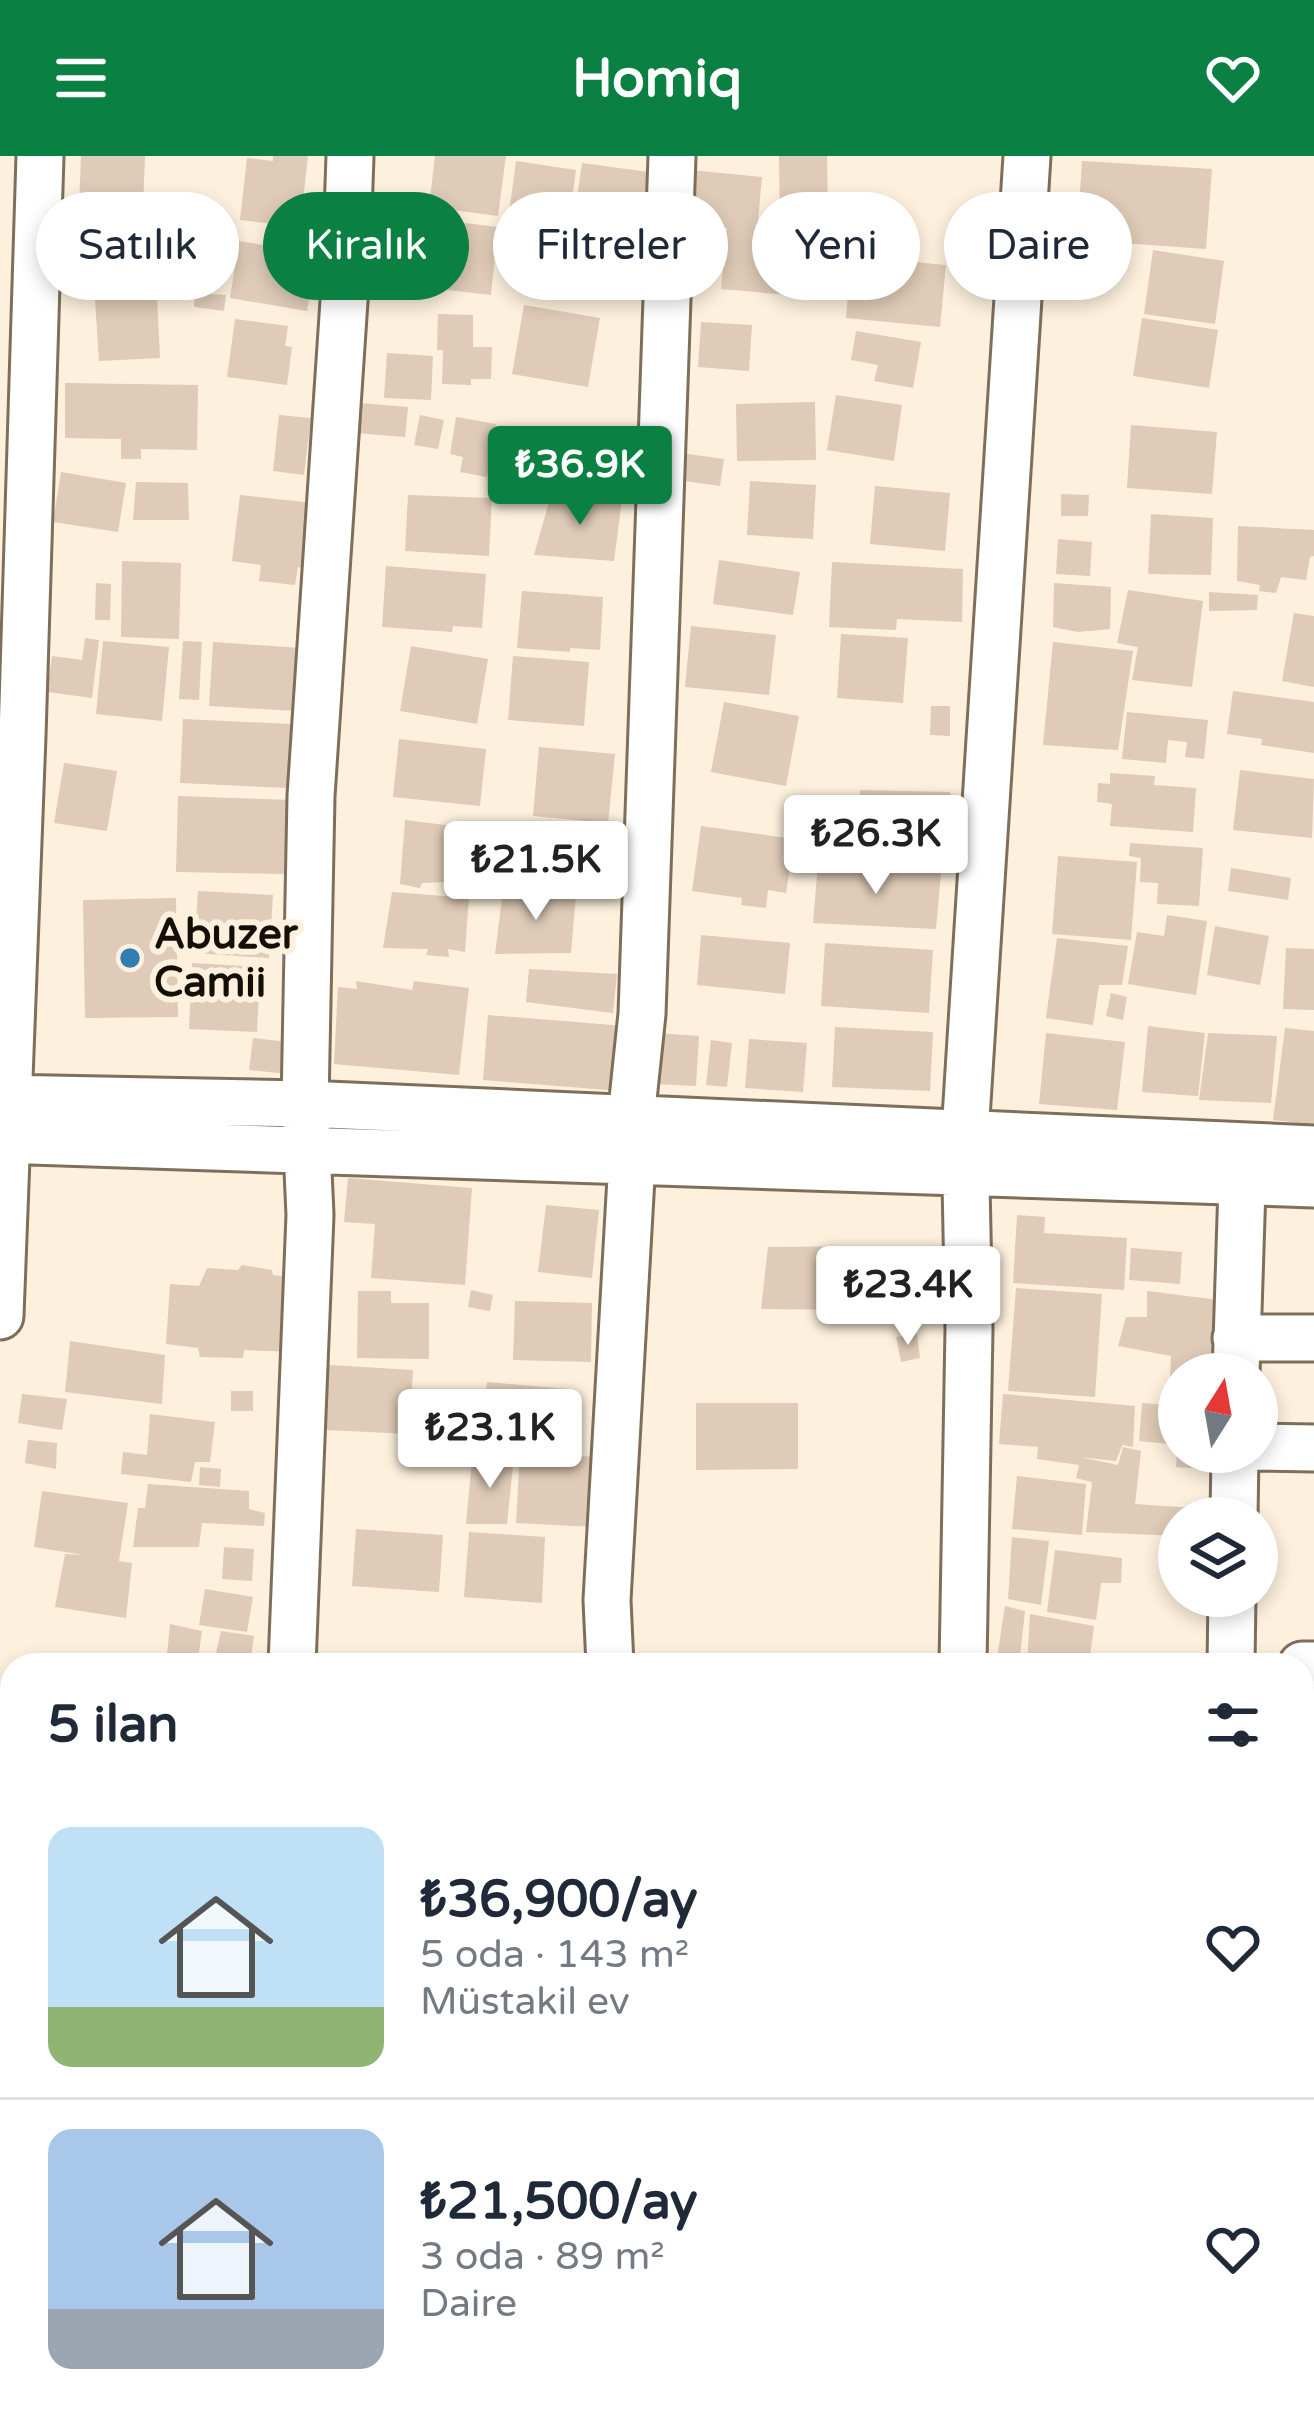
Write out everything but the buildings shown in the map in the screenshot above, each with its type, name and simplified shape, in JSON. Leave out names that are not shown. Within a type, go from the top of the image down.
[{"type":"street","points":[[0,1316],[11,735],[40,156]]},
{"type":"street","points":[[292,1653],[310,1215],[305,1104],[311,796],[350,156]]},
{"type":"street","points":[[609,1653],[607,1600],[642,1014],[672,156]]},
{"type":"street","points":[[962,1653],[969,1328],[965,1153],[1027,156]]},
{"type":"street","points":[[4,1119],[305,1104],[632,1139],[1242,1164],[1314,1184]]},
{"type":"street","points":[[4,1119],[307,1151],[632,1139]]},
{"type":"street","points":[[1242,1164],[1314,1149]]},
{"type":"street","points":[[1236,1353],[1242,1164]]},
{"type":"street","points":[[1250,1353],[1314,1339]]},
{"type":"street","points":[[1278,1447],[1314,1448]]},
{"type":"street","points":[[1231,1653],[1232,1617]]},
{"type":"place","name":"Abuzer Camii","points":[[130,958]]}]
